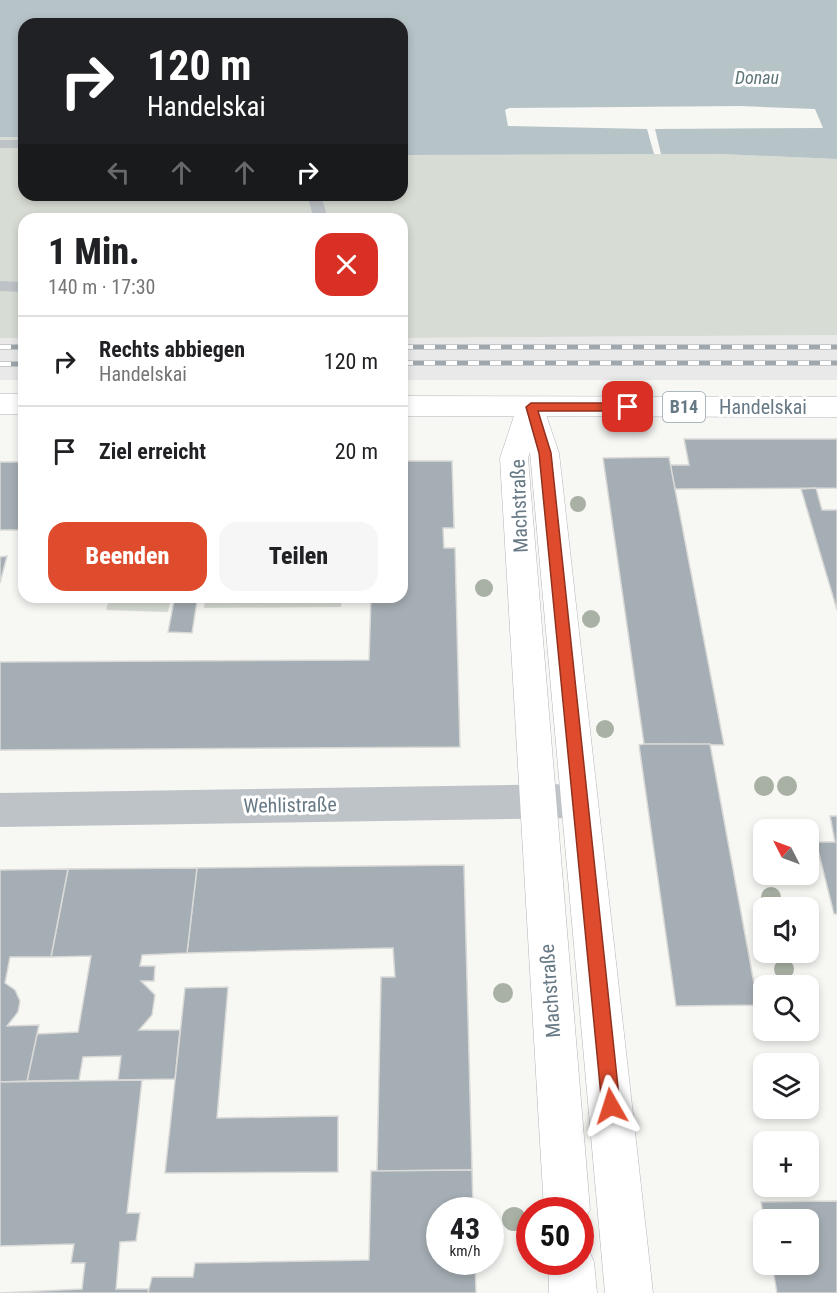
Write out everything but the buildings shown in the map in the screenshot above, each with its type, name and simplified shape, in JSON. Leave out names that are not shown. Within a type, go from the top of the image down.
[{"type":"main road","points":[[0,404],[18,404]]},
{"type":"main road","name":"Handelskai","points":[[408,406],[837,407]]},
{"type":"main road","name":"Machstraße","points":[[531,407],[545,453],[629,1293]]},
{"type":"main road","name":"Machstraße","points":[[531,407],[514,458],[535,749],[536,801],[566,1197]]},
{"type":"main road","points":[[572,1275],[573,1293]]},
{"type":"street","name":"Wehlistraße","points":[[0,810],[580,801]]},
{"type":"lane","points":[[0,144],[18,144]]},
{"type":"lane","points":[[0,286],[18,287]]},
{"type":"shaded area","points":[[0,137],[18,137],[18,201],[408,201],[408,155],[719,154],[837,159],[837,335],[408,338],[408,213],[18,213],[18,338],[0,338]]},
{"type":"shaded area","points":[[837,335],[837,380],[408,380],[408,338]]},
{"type":"shaded area","points":[[0,338],[18,338],[18,380],[0,380]]},
{"type":"shaded area","points":[[108,603],[170,603],[168,612],[106,610]]},
{"type":"shaded area","points":[[204,603],[341,603],[341,607],[204,608]]},
{"type":"water","name":"Donau","points":[[0,0],[837,0],[837,159],[719,154],[408,155],[408,18],[18,18],[18,137],[0,137]]},
{"type":"pier","points":[[740,106],[815,109],[823,128],[655,129],[661,154],[654,154],[647,129],[508,126],[505,110],[509,108]]},
{"type":"railway","points":[[0,347],[18,347]]},
{"type":"railway","points":[[408,347],[837,347]]},
{"type":"railway","points":[[408,363],[837,363]]},
{"type":"railway","points":[[0,364],[18,364]]},
{"type":"route","points":[[611,1106],[545,453],[531,407],[628,407]]}]
